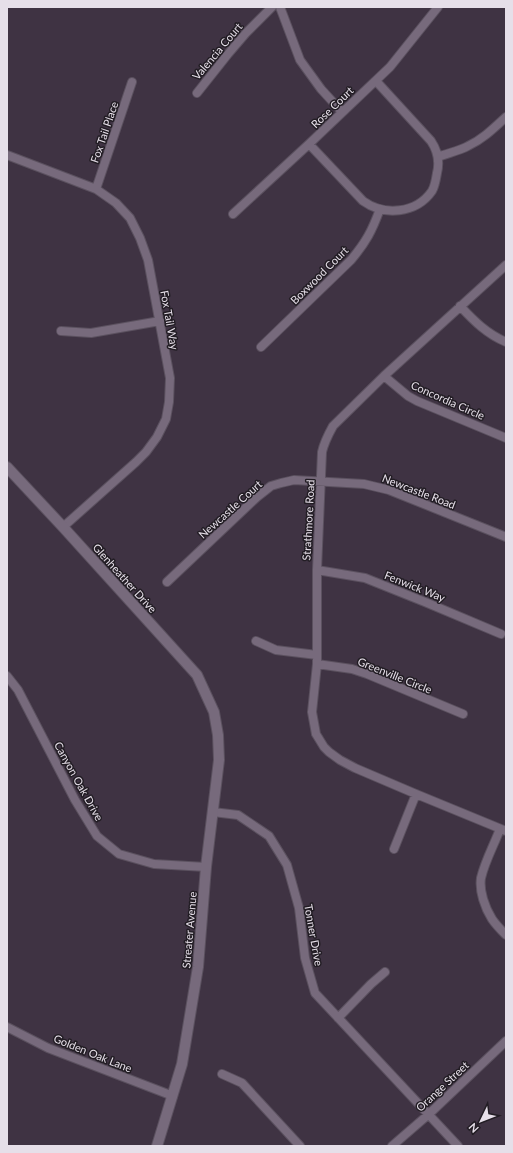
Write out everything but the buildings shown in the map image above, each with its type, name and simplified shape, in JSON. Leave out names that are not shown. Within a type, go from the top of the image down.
[{"type":"street","name":"Valencia Court","points":[[197,93],[246,33],[272,7]]},
{"type":"street","points":[[280,7],[300,60],[321,89],[342,112]]},
{"type":"street","name":"Rose Court","points":[[233,214],[390,67],[438,7]]},
{"type":"street","points":[[309,144],[363,201],[371,207],[393,211],[403,210],[417,204],[425,198],[432,190],[438,169],[438,156],[436,148],[376,81]]},
{"type":"street","name":"Fox Tail Place","points":[[96,189],[132,82]]},
{"type":"street","points":[[438,156],[467,147],[479,140],[506,117]]},
{"type":"street","name":"Fox Tail Way","points":[[7,155],[96,189],[116,203],[130,218],[140,238],[148,260],[170,378],[169,402],[166,419],[146,452],[63,527]]},
{"type":"street","name":"Boxwood Court","points":[[261,347],[351,260],[363,246],[372,230],[380,209]]},
{"type":"street","name":"Strathmore Road","points":[[503,830],[355,768],[340,760],[324,747],[316,734],[312,712],[317,660],[317,570],[321,481],[323,448],[328,434],[333,426],[384,376],[506,265]]},
{"type":"street","points":[[460,306],[486,332],[506,342]]},
{"type":"street","points":[[61,331],[91,334],[160,321]]},
{"type":"street","name":"Concordia Circle","points":[[384,376],[416,401],[506,438]]},
{"type":"street","name":"Glenheather Drive","points":[[7,467],[197,675],[214,712]]},
{"type":"street","name":"Newcastle Court","points":[[167,582],[257,497],[271,486],[294,480],[321,481]]},
{"type":"street","name":"Newcastle Road","points":[[321,481],[364,484],[389,490],[506,537]]},
{"type":"street","name":"Fenwick Way","points":[[317,570],[370,580],[501,634]]},
{"type":"street","name":"Greenville Circle","points":[[256,641],[276,650],[367,674],[463,714]]},
{"type":"street","name":"Canyon Oak Drive","points":[[7,676],[18,690],[75,800],[97,836],[119,854],[154,864],[206,867]]},
{"type":"street","name":"Streater Avenue","points":[[157,1146],[182,1064],[198,967],[206,867],[219,760],[218,735],[214,712]]},
{"type":"street","points":[[394,849],[416,794]]},
{"type":"street","name":"Tonner Drive","points":[[213,812],[238,816],[269,836],[287,865],[299,908],[305,958],[315,993],[458,1146]]},
{"type":"street","points":[[503,830],[486,864],[481,879],[481,885],[484,904],[488,913],[506,936]]},
{"type":"street","points":[[338,1018],[371,984],[385,972]]},
{"type":"street","name":"Golden Oak Lane","points":[[7,1028],[48,1048],[173,1096]]},
{"type":"street","name":"Orange Street","points":[[392,1146],[429,1114],[506,1041]]},
{"type":"street","points":[[222,1074],[242,1083],[300,1146]]}]
